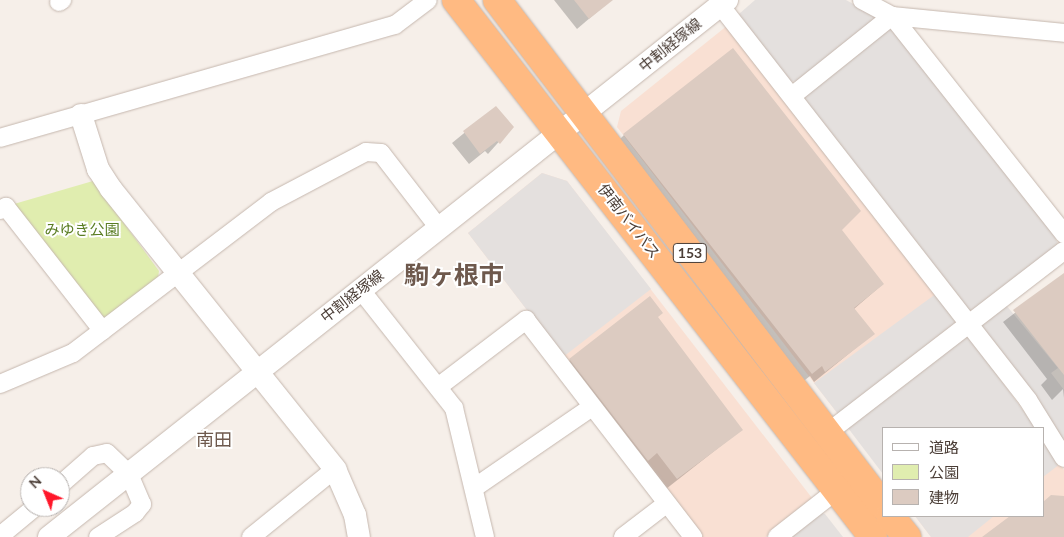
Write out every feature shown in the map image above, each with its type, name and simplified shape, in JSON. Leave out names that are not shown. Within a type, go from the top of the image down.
[{"type":"highway","name":"伊南バイパス","points":[[456,0],[873,537]]},
{"type":"highway","name":"伊南バイパス","points":[[498,0],[826,434],[882,505]]},
{"type":"highway","points":[[891,517],[907,537]]},
{"type":"street","points":[[0,138],[395,25],[428,0]]},
{"type":"street","points":[[862,0],[892,16],[1064,34]]},
{"type":"street","points":[[724,3],[792,96],[1028,400],[1064,458]]},
{"type":"street","name":"中割経塚線","points":[[49,537],[360,290],[585,115],[674,39],[724,3]]},
{"type":"street","points":[[792,96],[892,16]]},
{"type":"street","points":[[892,16],[1064,234]]},
{"type":"street","points":[[81,115],[98,169],[335,469],[355,515],[360,537]]},
{"type":"street","points":[[0,384],[72,353],[271,202],[366,152],[381,153],[439,228]]},
{"type":"street","points":[[0,210],[6,207],[103,331]]},
{"type":"street","points":[[826,434],[1064,251]]},
{"type":"street","points":[[360,290],[454,408],[485,537]]},
{"type":"street","points":[[438,387],[526,320],[693,537]]},
{"type":"street","points":[[474,488],[592,407]]},
{"type":"street","points":[[70,476],[92,456],[107,453],[129,474],[142,504],[135,513],[98,537]]},
{"type":"street","points":[[251,537],[335,469]]},
{"type":"street","points":[[777,537],[837,490]]},
{"type":"street","points":[[623,537],[666,504]]},
{"type":"street","points":[[0,536],[23,517]]},
{"type":"shaded area","points":[[755,0],[846,0],[878,18],[800,82],[789,81],[739,14]]},
{"type":"shaded area","points":[[728,25],[956,317],[955,323],[838,414],[617,127],[621,111]]},
{"type":"shaded area","points":[[885,28],[895,31],[1050,226],[1058,244],[973,311],[966,309],[803,103],[807,91]]},
{"type":"shaded area","points":[[542,173],[567,181],[812,498],[766,537],[701,537],[468,233]]},
{"type":"shaded area","points":[[542,173],[567,181],[651,289],[563,357],[468,233]]},
{"type":"shaded area","points":[[937,293],[956,317],[955,323],[838,414],[814,383]]},
{"type":"shaded area","points":[[1006,305],[1058,368],[1051,373],[1064,390],[1064,441],[1033,393],[979,326]]},
{"type":"shaded area","points":[[965,337],[970,338],[1035,427],[882,427],[882,473],[848,428]]},
{"type":"shaded area","points":[[1044,440],[1064,470],[1064,537],[931,537],[916,517],[1044,517]]},
{"type":"shaded area","points":[[1044,440],[1060,464],[1044,476]]},
{"type":"shaded area","points":[[819,512],[825,514],[843,537],[787,537]]},
{"type":"shaded area","points":[[916,517],[993,517],[968,537],[931,537]]},
{"type":"green space","name":"みゆき公園","points":[[93,181],[159,271],[158,278],[110,317],[100,317],[14,204]]},
{"type":"building","points":[[574,0],[613,0],[589,19]]},
{"type":"building","points":[[733,48],[861,211],[842,230],[884,284],[854,308],[875,334],[825,372],[822,366],[812,374],[623,134]]},
{"type":"building","points":[[496,106],[514,127],[500,144],[497,141],[480,154],[463,131]]},
{"type":"building","points":[[1064,273],[1064,375],[1013,310]]},
{"type":"building","points":[[650,296],[663,313],[658,317],[743,430],[677,479],[657,453],[648,461],[569,359]]},
{"type":"building","points":[[1051,495],[1064,496],[1064,537],[982,537],[1009,517],[1044,517],[1044,501]]},
{"type":"district","name":"駒ヶ根市","points":[[454,274]]},
{"type":"district","name":"南田","points":[[214,439]]}]
